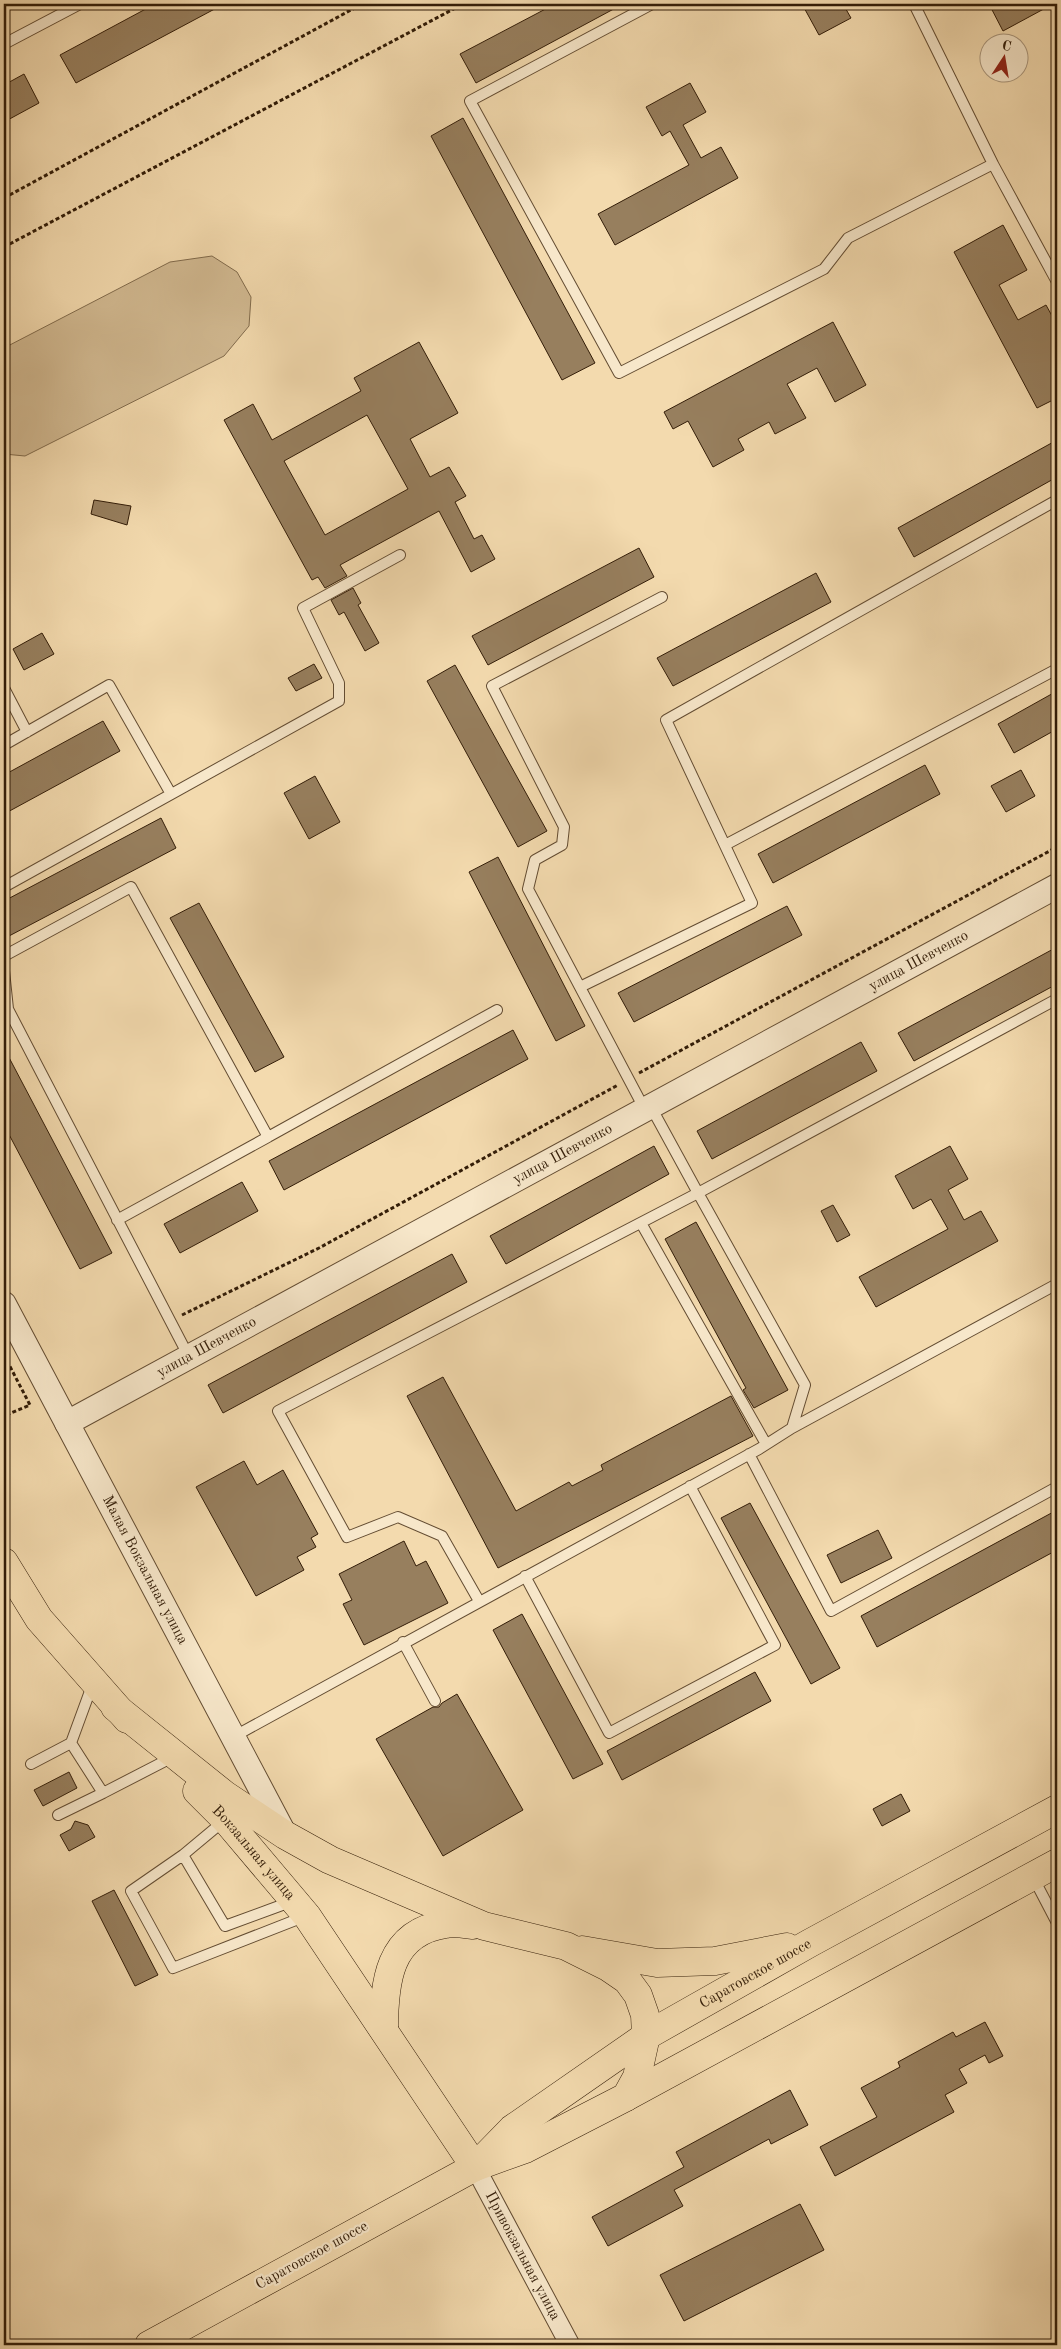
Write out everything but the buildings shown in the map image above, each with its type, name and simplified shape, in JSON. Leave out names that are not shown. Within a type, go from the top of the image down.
[{"type":"main road","name":"Вокзальная улица","points":[[4,1562],[39,1619],[114,1707],[226,1819],[301,1908],[475,2167]]},
{"type":"main road","points":[[114,1707],[225,1795],[285,1835],[330,1860],[484,1926]]},
{"type":"main road","name":"Саратовское шоссе","points":[[475,2167],[512,2129],[646,2036],[810,1942],[1057,1809]]},
{"type":"main road","name":"Саратовское шоссе","points":[[149,2345],[475,2167],[525,2149],[626,2097],[1057,1863]]},
{"type":"main road","points":[[384,2030],[384,1993],[390,1967],[403,1946],[421,1931],[447,1923],[484,1926],[566,1946],[657,1963],[715,1961],[810,1942]]},
{"type":"main road","points":[[566,1946],[608,1967],[627,1980],[638,1995],[645,2016],[646,2036],[637,2077],[626,2097]]},
{"type":"street","name":"улица Шевченко","points":[[67,1423],[1057,886]]},
{"type":"street","name":"Малая Вокзальная улица","points":[[4,1304],[285,1835]]},
{"type":"street","name":"Привокзальная улица","points":[[475,2167],[570,2345]]},
{"type":"lane","points":[[4,44],[80,4]]},
{"type":"lane","points":[[652,4],[470,101],[619,373],[824,269],[848,238],[993,164]]},
{"type":"lane","points":[[914,4],[993,164],[1057,282]]},
{"type":"lane","points":[[580,987],[752,903],[666,720],[1057,500]]},
{"type":"lane","points":[[4,886],[339,701],[339,683],[304,608],[400,555]]},
{"type":"lane","points":[[662,597],[492,686],[564,827],[562,845],[535,860],[528,889],[629,1079],[698,1193],[805,1385],[792,1428]]},
{"type":"lane","points":[[725,845],[1057,669]]},
{"type":"lane","points":[[4,745],[109,685],[171,794]]},
{"type":"lane","points":[[4,688],[27,732]]},
{"type":"lane","points":[[4,956],[131,887],[268,1137]]},
{"type":"lane","points":[[4,970],[8,1009],[189,1357]]},
{"type":"lane","points":[[479,1600],[442,1536],[398,1517],[346,1537],[278,1411],[698,1193],[1057,999]]},
{"type":"lane","points":[[117,1220],[497,1010]]},
{"type":"lane","points":[[641,1223],[766,1444]]},
{"type":"lane","points":[[233,1737],[479,1600],[1057,1284]]},
{"type":"lane","points":[[749,1454],[831,1611],[1057,1487]]},
{"type":"lane","points":[[525,1576],[609,1734],[775,1645],[690,1486]]},
{"type":"lane","points":[[403,1642],[435,1701]]},
{"type":"lane","points":[[31,1764],[71,1743],[93,1682]]},
{"type":"lane","points":[[71,1743],[103,1793]]},
{"type":"lane","points":[[58,1815],[166,1760]]},
{"type":"lane","points":[[226,1819],[183,1855],[130,1891],[173,1968],[301,1908]]},
{"type":"lane","points":[[183,1855],[225,1926],[301,1908]]},
{"type":"lane","points":[[1032,1876],[1057,1923]]},
{"type":"path","points":[[4,198],[362,4]]},
{"type":"path","points":[[4,246],[463,4]]},
{"type":"path","points":[[170,1321],[319,1248],[1057,847]]},
{"type":"path","points":[[4,1355],[30,1405],[4,1416]]},
{"type":"shaded area","points":[[212,256],[237,272],[251,297],[249,326],[224,356],[25,456],[4,454],[4,348],[170,262]]}]
